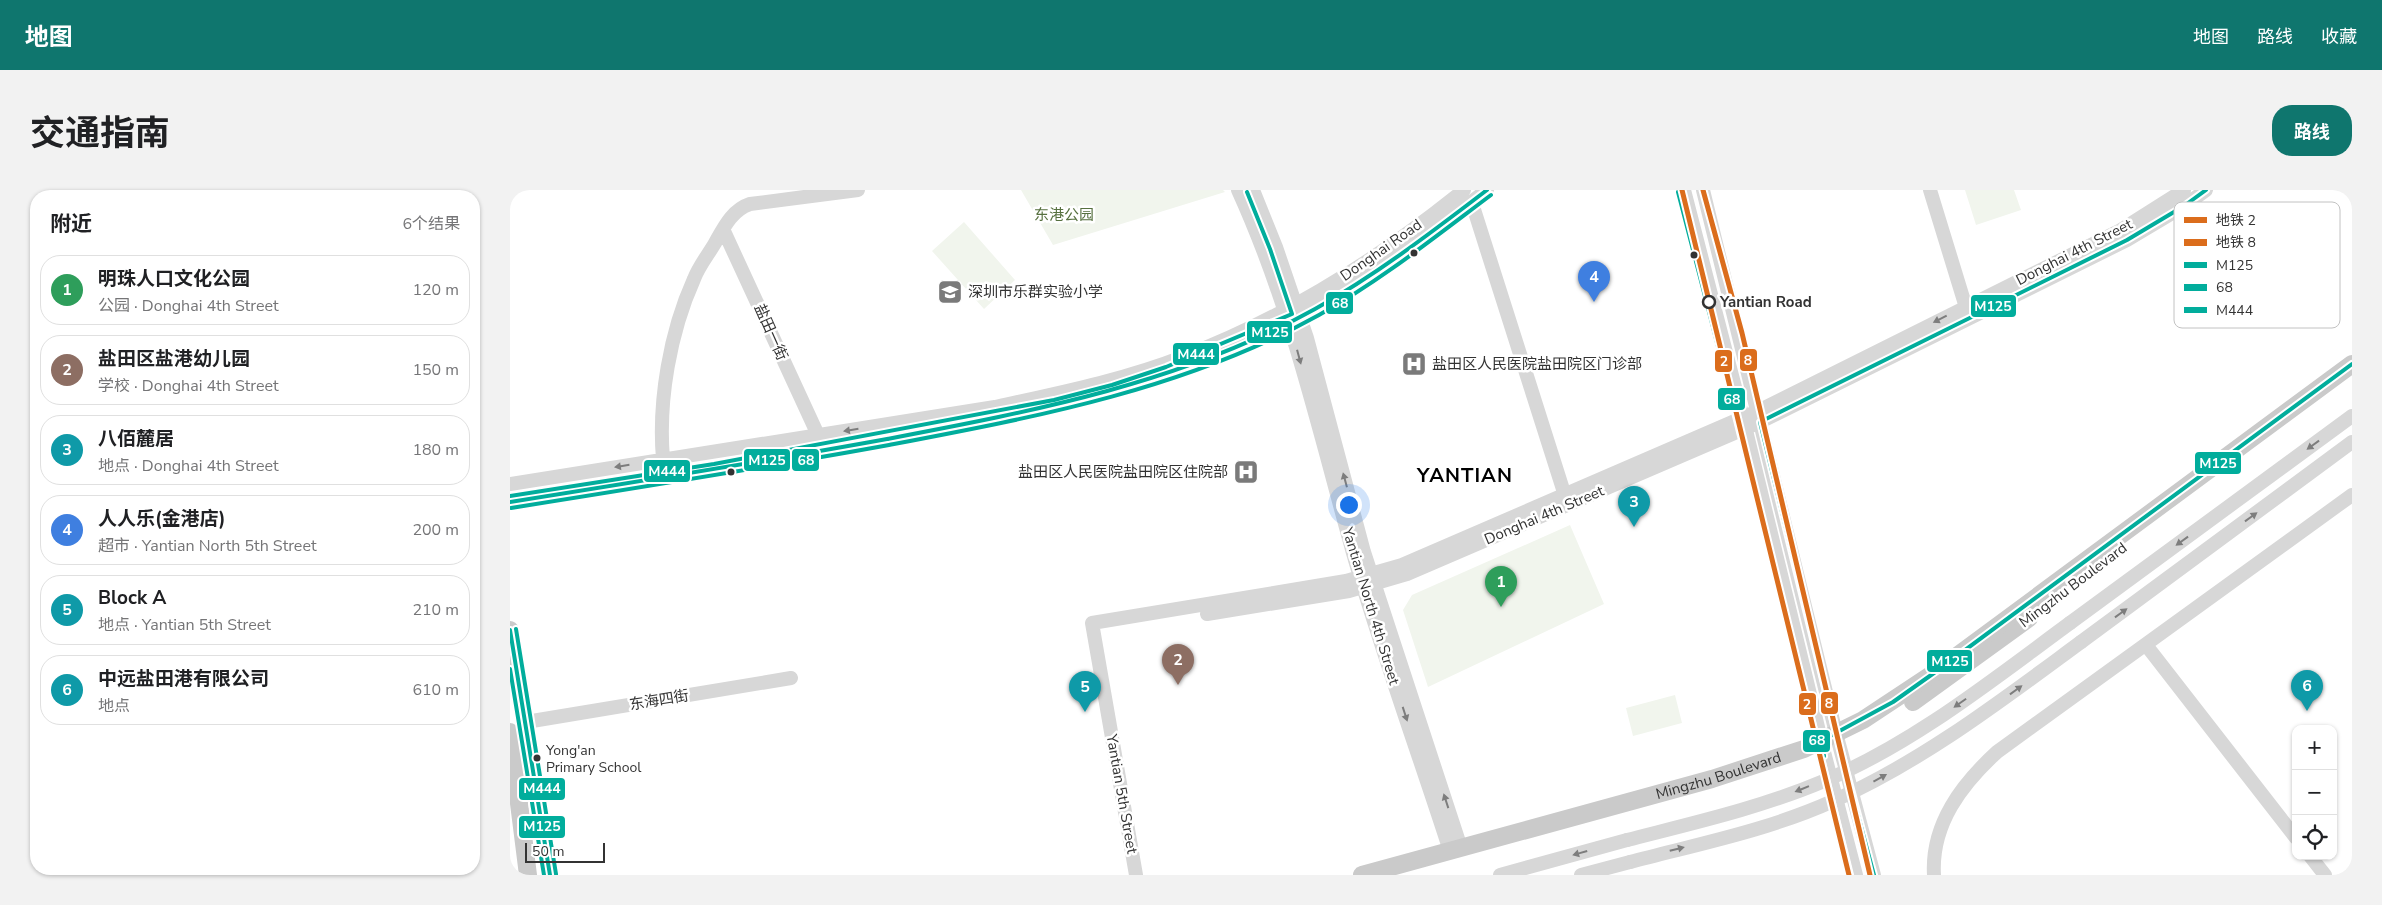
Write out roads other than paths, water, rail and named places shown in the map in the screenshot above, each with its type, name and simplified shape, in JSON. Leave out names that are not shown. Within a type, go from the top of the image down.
[{"type":"main road","name":"Mingzhu Boulevard","points":[[1362,875],[1712,779],[1830,743],[1928,678],[2352,364]]},
{"type":"main road","name":"Mingzhu Boulevard","points":[[1406,875],[1715,791],[1900,712],[2352,379]]},
{"type":"main road","points":[[510,630],[550,875]]},
{"type":"main road","points":[[510,732],[528,875]]},
{"type":"street","points":[[664,459],[662,417],[676,330],[695,277],[723,229],[740,207],[750,204],[858,190]]},
{"type":"street","name":"Yantian North 4th Street","points":[[1238,190],[1292,313]]},
{"type":"street","name":"Yantian North 4th Street","points":[[1253,190],[1276,247],[1292,313],[1368,580],[1455,849]]},
{"type":"street","name":"Donghai Road","points":[[510,502],[754,463],[1057,406],[1120,389],[1189,366],[1292,313],[1378,254],[1464,190]]},
{"type":"street","name":"Donghai Road","points":[[510,484],[995,407],[1106,381],[1184,356],[1351,288],[1472,203],[1487,190]]},
{"type":"street","points":[[1684,190],[1744,424],[1830,743],[1874,875]]},
{"type":"street","points":[[1703,190],[1759,417],[1830,743],[1856,875]]},
{"type":"street","points":[[1930,190],[1967,312]]},
{"type":"street","name":"Donghai 4th Street","points":[[1093,628],[1346,582],[1368,580],[1567,500],[1759,417],[1967,312],[2121,230],[2184,190]]},
{"type":"street","name":"Donghai 4th Street","points":[[2190,202],[2206,190]]},
{"type":"street","points":[[1472,203],[1567,500]]},
{"type":"street","name":"Donghai 4th Street","points":[[1967,312],[2127,240],[2174,212]]},
{"type":"street","name":"盐田一街","points":[[723,229],[818,435]]},
{"type":"street","name":"Mingzhu Boulevard","points":[[1500,875],[1707,820],[1778,799],[1824,781],[1864,762],[1937,719],[2352,416]]},
{"type":"street","points":[[1581,875],[1790,818],[1872,783],[1947,738],[2081,642],[2352,442]]},
{"type":"street","points":[[1934,875],[1937,844],[1942,824],[1952,804],[1980,768],[1997,752],[2352,495]]},
{"type":"street","name":"Yantian 5th Street","points":[[1093,628],[1136,875]]},
{"type":"street","points":[[2146,644],[2292,833]]},
{"type":"street","name":"东海四街","points":[[526,722],[791,678]]},
{"type":"street","points":[[2313,860],[2325,875]]},
{"type":"metro line","name":"2","points":[[1682,190],[1849,875]]},
{"type":"metro line","name":"8","points":[[1703,190],[1742,333],[1870,875]]},
{"type":"place","name":"深圳市乐群实验小学","points":[[950,292]]},
{"type":"place","name":"人人乐(金港店)","points":[[1594,302]]},
{"type":"place","name":"Yantian Road","points":[[1709,302]]},
{"type":"place","name":"盐田区人民医院盐田院区门诊部","points":[[1414,364]]},
{"type":"place","name":"盐田区人民医院盐田院区住院部","points":[[1246,472]]},
{"type":"place","name":"八佰麓居","points":[[1634,527]]},
{"type":"place","name":"明珠人口文化公园","points":[[1501,607]]},
{"type":"place","name":"盐田区盐港幼儿园","points":[[1178,685]]},
{"type":"place","name":"中远盐田港有限公司","points":[[2307,711]]},
{"type":"place","name":"Block A","points":[[1085,712]]},
{"type":"place","name":"Yong'an Primary School","points":[[537,758]]},
{"type":"district","name":"YANTIAN","points":[[1465,475]]},
{"type":"park label","name":"东港公园","points":[[1064,215]]}]
